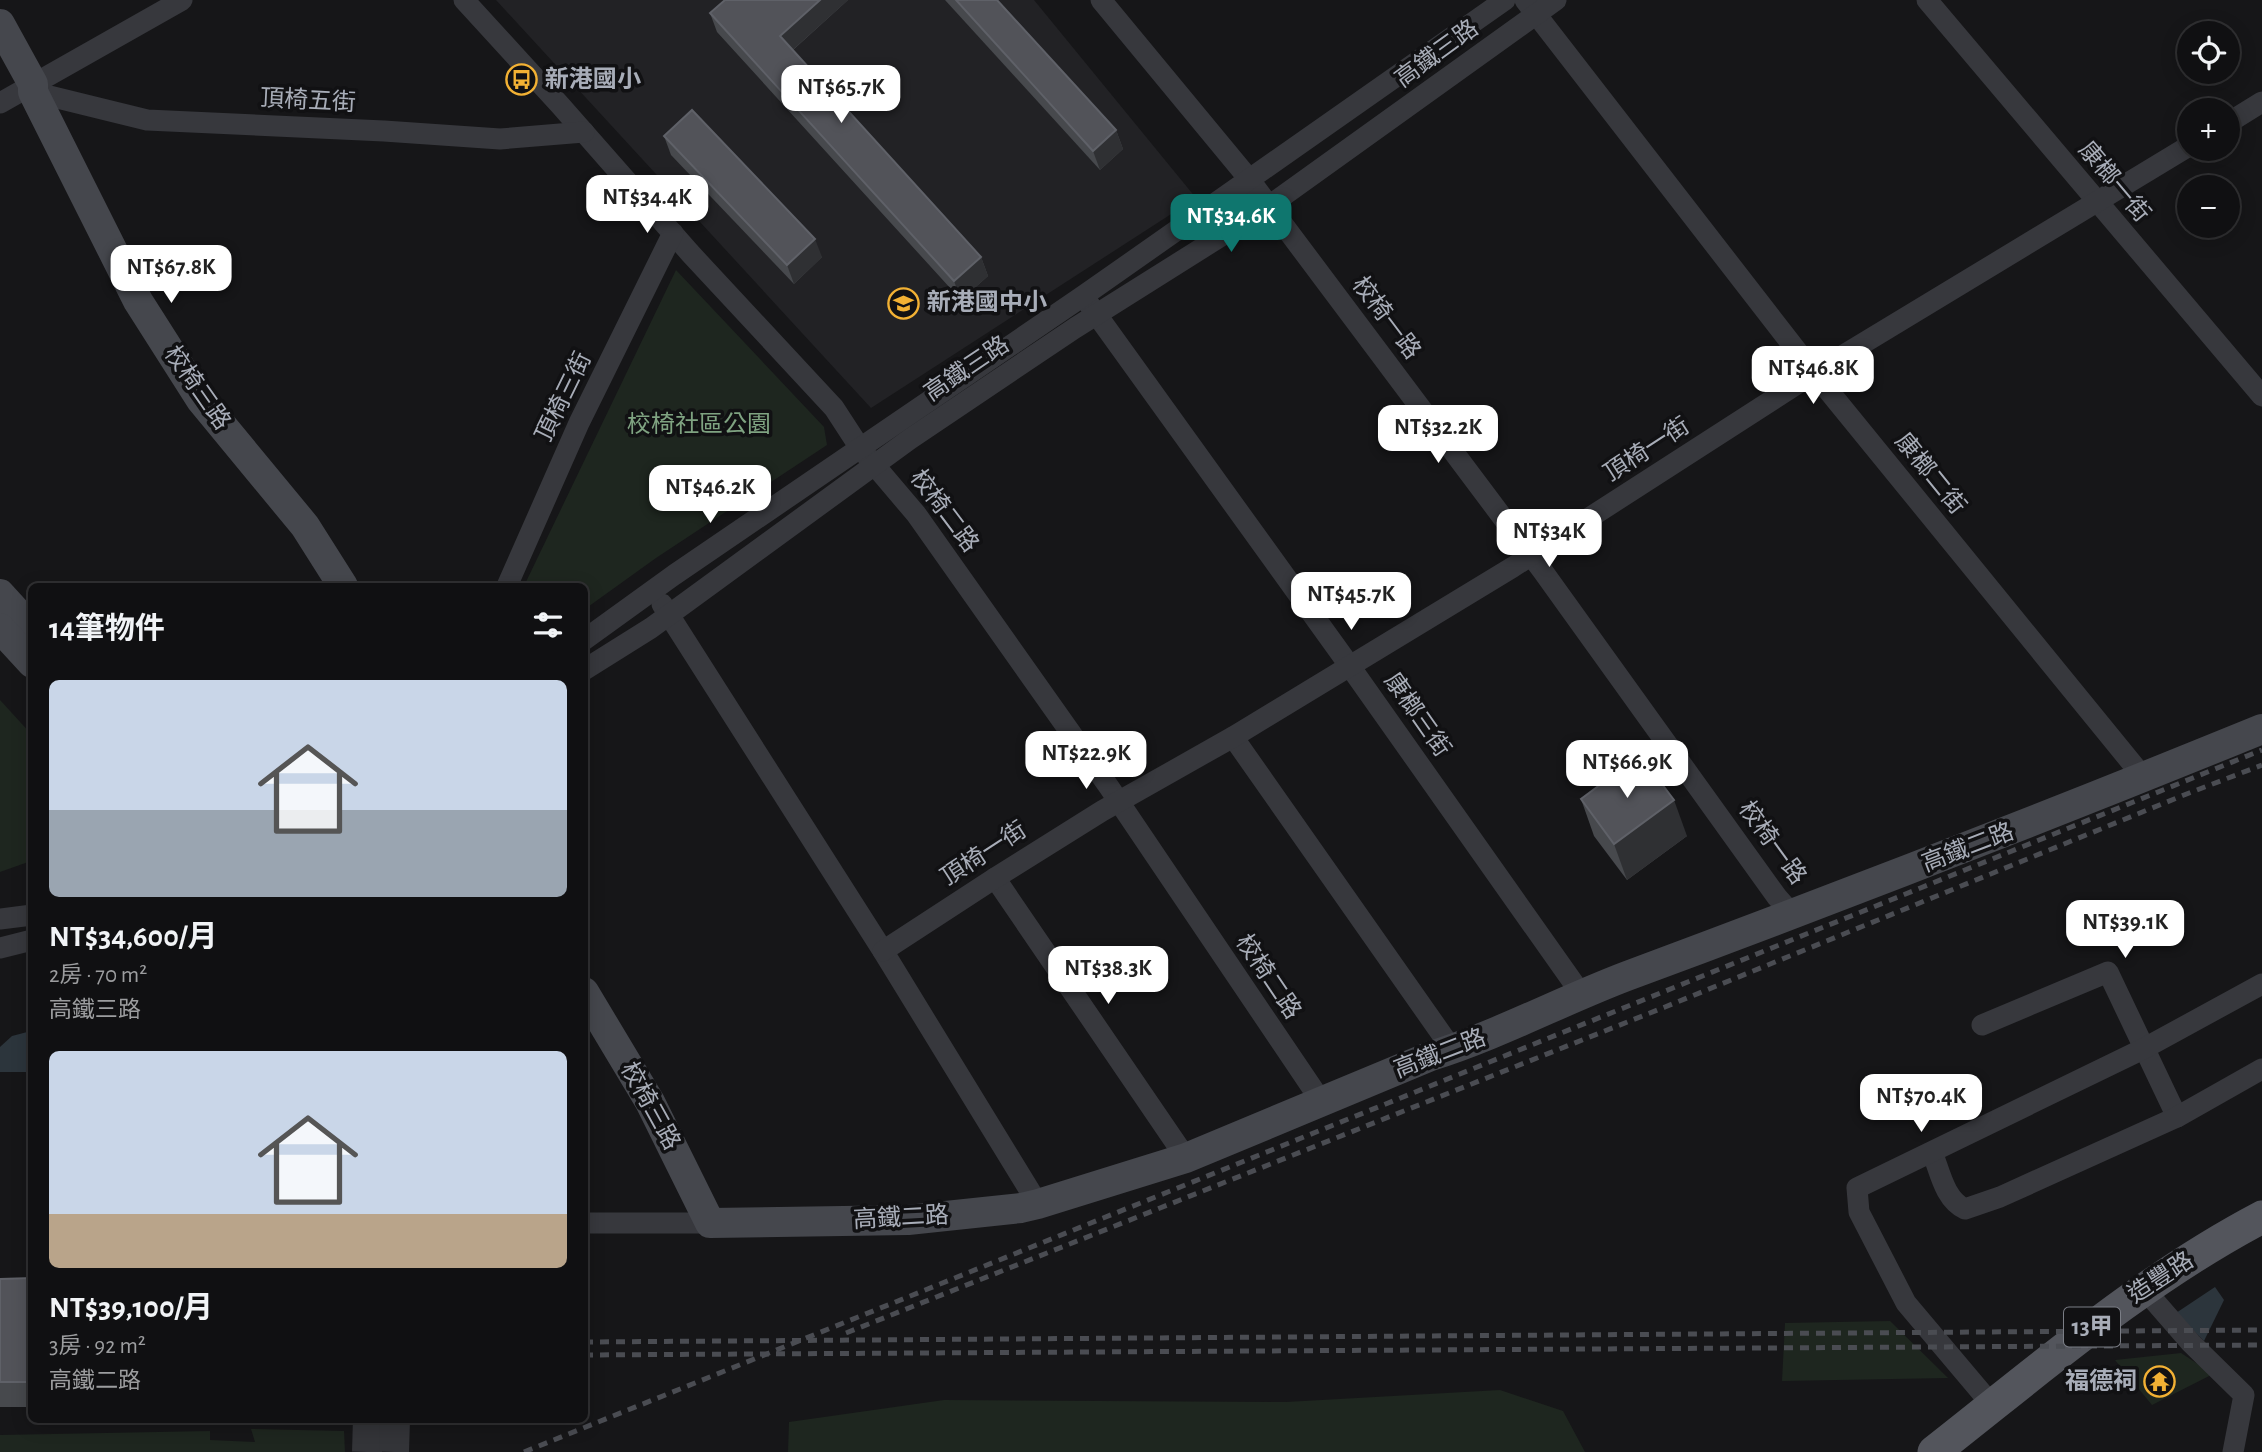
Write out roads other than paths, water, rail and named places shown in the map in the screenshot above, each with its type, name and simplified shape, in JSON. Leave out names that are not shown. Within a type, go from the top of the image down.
[{"type":"main road","name":"造豐路","points":[[1934,1452],[2124,1302],[2227,1235],[2262,1217]]},
{"type":"street","points":[[0,103],[33,88],[182,0]]},
{"type":"street","name":"校椅二路","points":[[464,0],[834,408],[867,456],[916,514],[1119,802],[1321,1101]]},
{"type":"street","name":"校椅一路","points":[[1101,0],[1249,178],[1531,556],[1769,886],[1793,914]]},
{"type":"street","name":"高鐵三路","points":[[588,667],[668,615],[867,456],[1083,296],[1505,0]]},
{"type":"street","name":"高鐵三路","points":[[588,637],[654,590],[1269,206],[1531,7],[1556,0]]},
{"type":"street","name":"康榔一街","points":[[1927,0],[2262,396]]},
{"type":"street","name":"康榔二街","points":[[1531,7],[1814,373],[2144,778]]},
{"type":"street","name":"校椅三路","points":[[0,23],[138,301],[201,400],[305,526],[341,583]]},
{"type":"street","name":"頂椅五街","points":[[33,88],[147,120],[500,139],[584,132]]},
{"type":"street","points":[[2240,116],[2262,102]]},
{"type":"street","name":"頂椅一街","points":[[883,951],[995,877],[1233,737],[1531,556],[1814,373],[2177,153]]},
{"type":"street","name":"頂椅三街","points":[[508,583],[579,423],[673,233]]},
{"type":"street","name":"康榔三街","points":[[1083,296],[1582,995]]},
{"type":"street","points":[[654,590],[883,951],[1038,1204]]},
{"type":"street","points":[[0,594],[28,625]]},
{"type":"street","points":[[0,628],[28,659]]},
{"type":"street","name":"高鐵二路","points":[[588,1223],[908,1220],[1038,1204],[1186,1158],[1582,995],[1966,849],[2262,729]]},
{"type":"street","points":[[1233,737],[1452,1049]]},
{"type":"street","points":[[995,877],[1186,1158]]},
{"type":"street","points":[[0,919],[28,916]]},
{"type":"street","points":[[0,948],[28,941]]},
{"type":"street","points":[[1982,1025],[2108,972],[2177,1117]]},
{"type":"street","points":[[1992,1405],[1906,1303],[1859,1212],[1857,1188],[2143,1049],[2262,984]]},
{"type":"street","name":"校椅三路","points":[[588,999],[650,1102],[710,1223]]},
{"type":"street","points":[[1932,1152],[1948,1194],[1956,1205],[1965,1209],[2000,1197],[2177,1117],[2262,1069]]},
{"type":"street","points":[[2144,1289],[2191,1343],[2244,1395],[2233,1452]]},
{"type":"tunnel","points":[[367,1452],[368,1423]]},
{"type":"tunnel","points":[[394,1452],[395,1423]]},
{"type":"railway","points":[[524,1452],[2262,750]]},
{"type":"railway","points":[[846,1333],[1665,1007],[2262,765]]},
{"type":"railway","points":[[588,1342],[2262,1330]]},
{"type":"railway","points":[[588,1355],[2262,1345]]},
{"type":"place","name":"新港國小","points":[[522,80]]},
{"type":"place","name":"新港國中小","points":[[904,303]]},
{"type":"place","name":"福德祠","points":[[2160,1382]]},
{"type":"park label","name":"校椅社區公園","points":[[699,425]]}]
